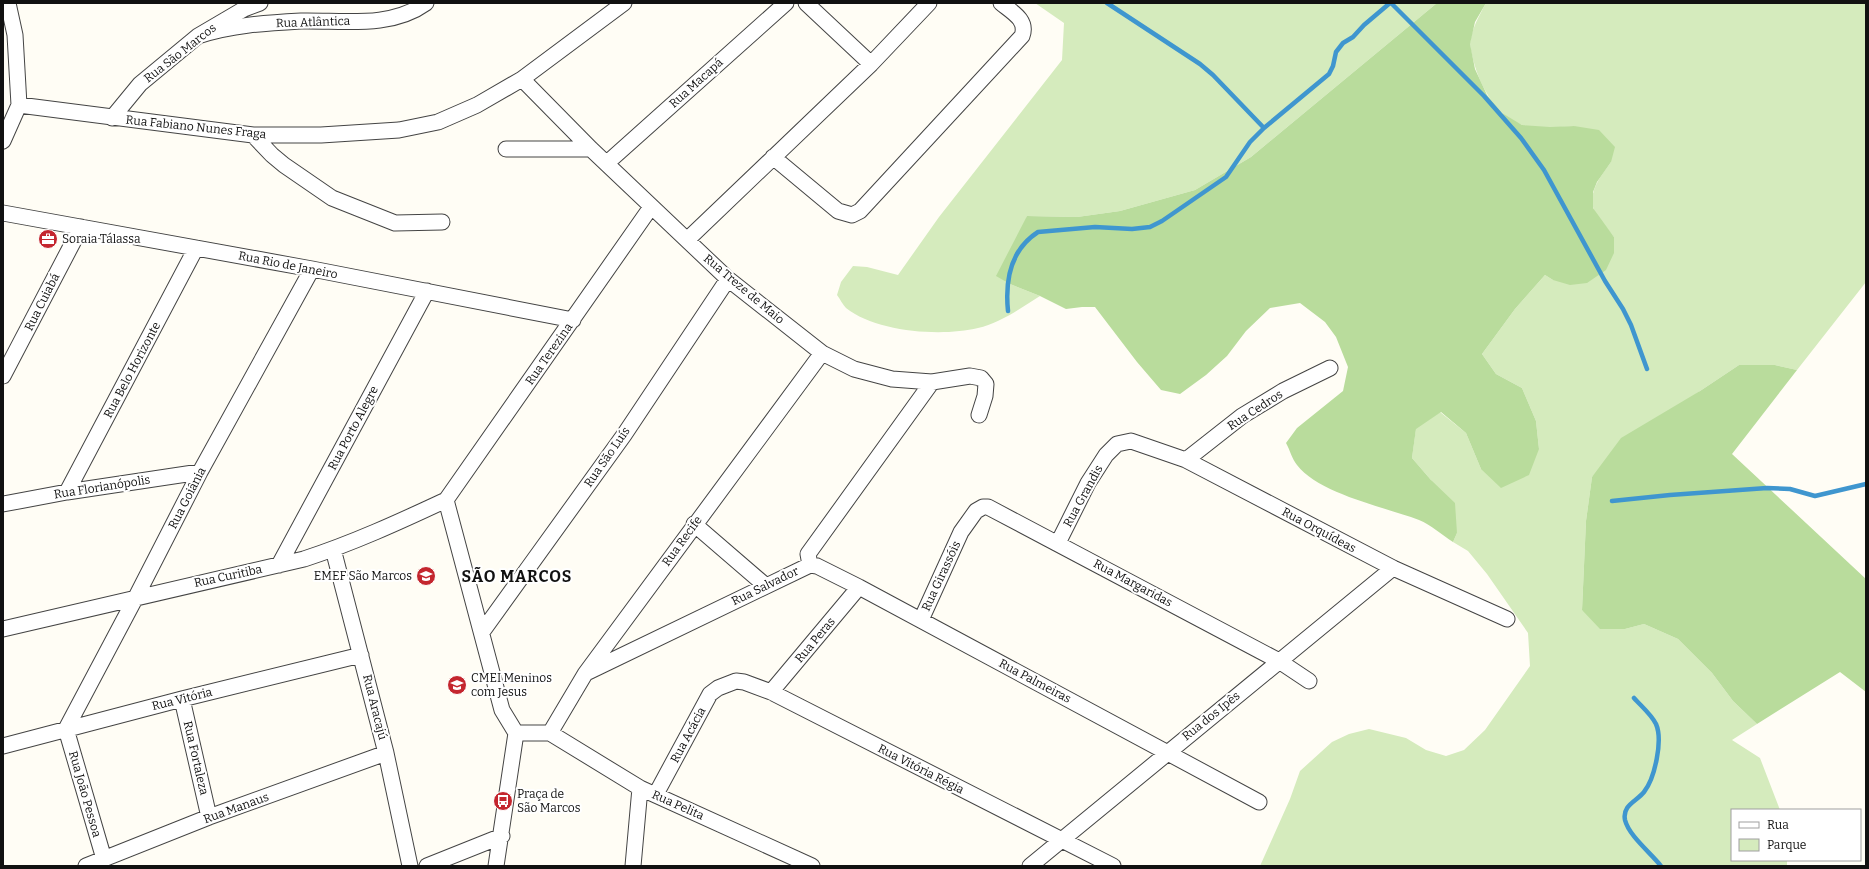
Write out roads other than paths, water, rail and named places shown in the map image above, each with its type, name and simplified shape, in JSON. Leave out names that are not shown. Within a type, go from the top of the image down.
[{"type":"street","points":[[3,140],[19,105],[15,35],[8,3]]},
{"type":"street","name":"Rua São Marcos","points":[[112,118],[140,84],[198,36],[244,9],[260,3]]},
{"type":"street","name":"Rua Atlântica","points":[[198,36],[236,26],[300,21],[386,20],[416,10],[426,3]]},
{"type":"street","name":"Rua Fabiano Nunes Fraga","points":[[19,105],[253,135],[360,133],[399,130],[438,122],[477,105],[522,79],[624,3]]},
{"type":"street","name":"Rua Macapá","points":[[607,163],[786,3]]},
{"type":"street","points":[[806,3],[871,64]]},
{"type":"street","points":[[687,240],[871,64],[929,3]]},
{"type":"street","points":[[773,157],[838,211],[852,215],[860,211],[1022,36],[1024,31],[1023,24],[1019,18],[1001,3]]},
{"type":"street","name":"Rua Treze de Maio","points":[[522,79],[591,149],[728,279],[822,353],[854,369],[872,375],[892,379],[932,382],[965,375],[981,378],[986,384],[985,396],[979,415]]},
{"type":"street","points":[[253,135],[284,165],[332,198],[395,223],[442,222]]},
{"type":"street","points":[[506,149],[591,149]]},
{"type":"street","name":"Rua Terezina","points":[[446,500],[651,207]]},
{"type":"street","name":"Rua Rio de Janeiro","points":[[3,213],[312,269],[573,320]]},
{"type":"street","name":"Rua Cuiabá","points":[[3,376],[81,227]]},
{"type":"street","name":"Rua Belo Horizonte","points":[[67,492],[196,248]]},
{"type":"street","name":"Rua Goiânia","points":[[66,729],[200,472],[312,269]]},
{"type":"street","name":"Rua São Luís","points":[[482,632],[624,435],[728,279]]},
{"type":"street","name":"Rua Porto Alegre","points":[[279,565],[427,292]]},
{"type":"street","name":"Rua Recife","points":[[550,733],[585,674],[694,524],[822,353]]},
{"type":"street","name":"Rua Cedros","points":[[1186,460],[1242,416],[1283,391],[1330,368]]},
{"type":"street","name":"Rua Salvador","points":[[585,674],[810,565],[808,554],[932,382]]},
{"type":"street","name":"Rua Orquídeas","points":[[1132,441],[1186,460],[1393,568],[1507,619]]},
{"type":"street","name":"Rua Grandis","points":[[1058,544],[1088,483],[1106,455],[1117,444],[1132,441]]},
{"type":"street","name":"Rua Florianópolis","points":[[3,504],[67,492],[200,472]]},
{"type":"street","points":[[446,500],[502,710],[516,733],[502,836],[496,866]]},
{"type":"street","name":"Rua Curitiba","points":[[3,629],[279,565],[333,549],[446,500]]},
{"type":"street","name":"Rua Margaridas","points":[[961,532],[976,511],[983,507],[988,507],[1278,661],[1309,681]]},
{"type":"street","points":[[694,524],[766,586]]},
{"type":"street","name":"Rua Girassóis","points":[[921,620],[961,532]]},
{"type":"street","name":"Rua Aracajú","points":[[333,549],[386,753],[410,866]]},
{"type":"street","name":"Rua Palmeiras","points":[[810,565],[816,566],[859,587],[1259,802]]},
{"type":"street","name":"Rua dos Ipês","points":[[1030,866],[1393,568]]},
{"type":"street","name":"Rua Peras","points":[[771,692],[859,587]]},
{"type":"street","name":"Rua Vitória","points":[[3,746],[182,699],[361,655]]},
{"type":"street","name":"Rua Vitória Régia","points":[[727,684],[736,681],[744,682],[771,692],[1113,866]]},
{"type":"street","name":"Rua Acácia","points":[[656,794],[710,694],[727,684]]},
{"type":"street","name":"Rua Fortaleza","points":[[182,699],[210,817]]},
{"type":"street","name":"Rua João Pessoa","points":[[66,729],[104,859]]},
{"type":"street","points":[[516,733],[550,733]]},
{"type":"street","name":"Rua Pelita","points":[[550,733],[640,788],[812,866]]},
{"type":"street","name":"Rua Manaus","points":[[86,866],[210,817],[386,753]]},
{"type":"street","points":[[633,866],[640,788]]},
{"type":"street","points":[[426,866],[502,836]]},
{"type":"waterway","points":[[1107,3],[1200,64],[1213,75],[1264,128]]},
{"type":"waterway","points":[[1008,311],[1007,289],[1011,267],[1015,257],[1029,239],[1038,232],[1095,227],[1132,229],[1150,227],[1162,221],[1226,177],[1250,142],[1264,128],[1329,74],[1333,66],[1336,52],[1343,43],[1353,37],[1364,25],[1390,3]]},
{"type":"waterway","points":[[1391,3],[1484,96],[1521,138],[1544,170],[1605,281],[1623,309],[1631,325],[1647,369]]},
{"type":"waterway","points":[[1612,501],[1767,488],[1790,489],[1815,496],[1866,484]]},
{"type":"waterway","points":[[1634,698],[1654,720],[1659,739],[1657,759],[1652,778],[1644,792],[1628,807],[1625,820],[1631,832],[1661,866]]},
{"type":"place","name":"Soraia Tálassa","points":[[48,239]]},
{"type":"place","name":"EMEF São Marcos","points":[[426,576]]},
{"type":"place","name":"CMEI Meninos com Jesus","points":[[457,685]]},
{"type":"place","name":"Praça de São Marcos","points":[[503,801]]},
{"type":"district","name":"SÃO MARCOS","points":[[517,576]]}]
